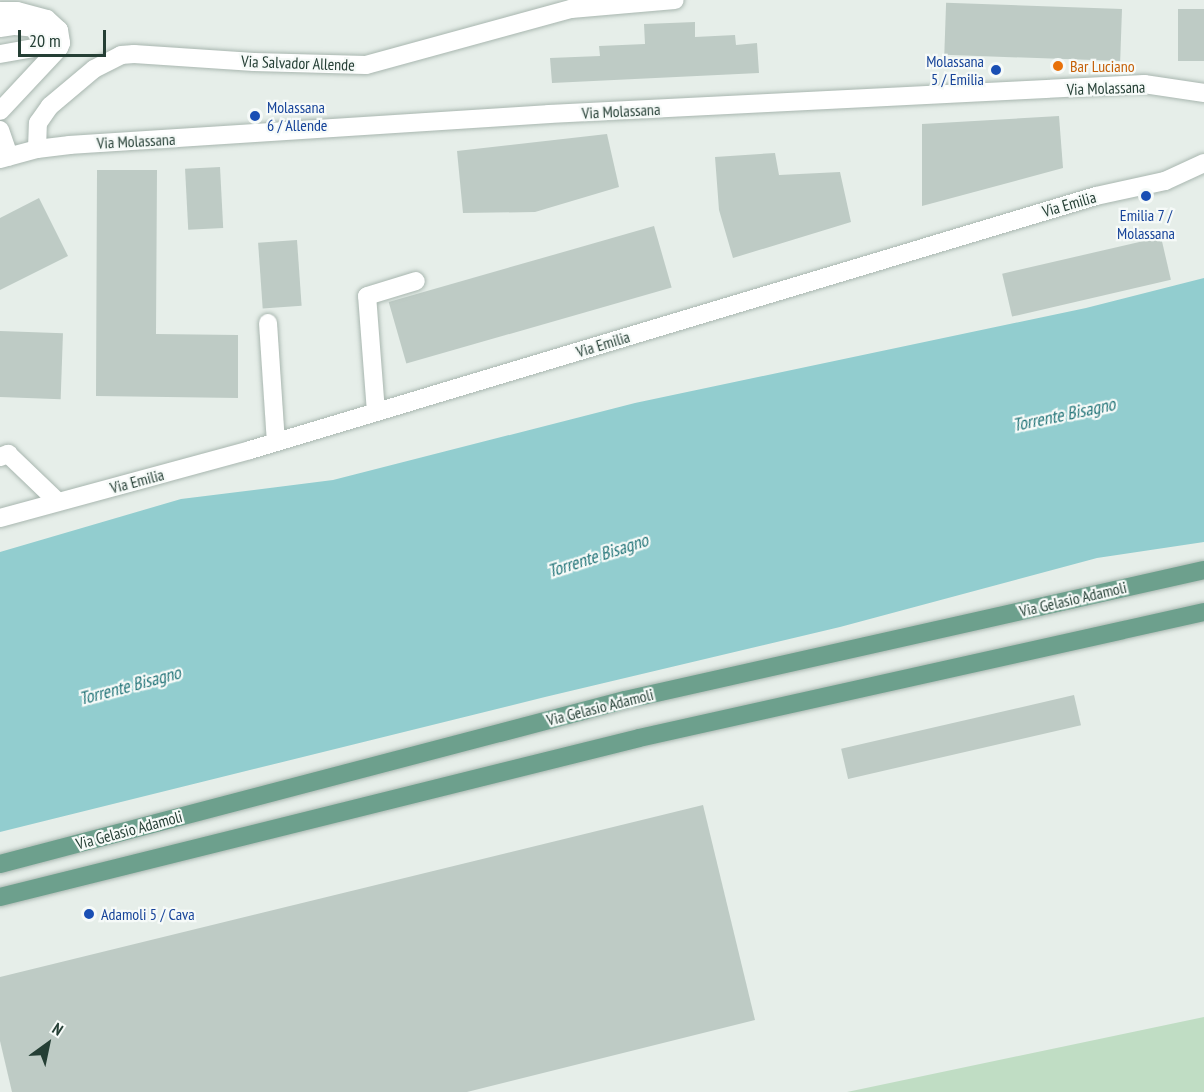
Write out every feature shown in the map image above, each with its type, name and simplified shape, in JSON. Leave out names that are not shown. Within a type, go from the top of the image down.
[{"type":"main road","name":"Via Salvador Allende","points":[[37,149],[38,123],[50,106],[87,74],[121,55],[366,65],[571,9],[675,0]]},
{"type":"main road","points":[[0,12],[17,11],[39,16],[54,24],[60,37],[59,48],[0,111]]},
{"type":"main road","points":[[0,28],[15,26],[60,37]]},
{"type":"main road","points":[[0,54],[60,37]]},
{"type":"main road","name":"Via Molassana","points":[[4,158],[37,149],[549,114],[1144,84],[1204,93]]},
{"type":"main road","points":[[0,130],[4,158]]},
{"type":"main road","name":"Via Emilia","points":[[0,518],[276,442],[1096,195],[1166,181],[1204,163]]},
{"type":"main road","points":[[376,412],[367,296],[416,281]]},
{"type":"main road","points":[[268,323],[276,442]]},
{"type":"main road","points":[[0,457],[8,454],[58,502]]},
{"type":"main road","name":"Via Gelasio Adamoli","points":[[0,864],[625,700],[1204,570]]},
{"type":"main road","name":"Via Gelasio Adamoli","points":[[0,897],[639,738],[1204,612]]},
{"type":"green space","points":[[1204,1017],[1204,1092],[847,1092]]},
{"type":"water","name":"Torrente Bisagno","points":[[1204,278],[1204,542],[1097,558],[840,627],[545,697],[0,832],[0,552],[181,499],[333,480],[635,403],[1086,308]]},
{"type":"building","points":[[946,3],[1122,9],[1120,61],[944,55]]},
{"type":"building","points":[[1178,9],[1204,9],[1204,61],[1178,61]]},
{"type":"building","points":[[695,22],[695,37],[735,35],[736,45],[757,43],[759,73],[552,83],[550,58],[600,56],[599,46],[645,44],[644,24]]},
{"type":"building","points":[[1059,116],[1063,168],[922,206],[922,124]]},
{"type":"building","points":[[607,134],[619,187],[535,212],[463,213],[457,151]]},
{"type":"building","points":[[775,153],[779,175],[840,172],[851,222],[733,258],[719,210],[715,157]]},
{"type":"building","points":[[220,167],[223,228],[188,230],[185,169]]},
{"type":"building","points":[[97,170],[157,170],[156,334],[238,335],[238,398],[96,396]]},
{"type":"building","points":[[39,198],[68,256],[0,290],[0,218]]},
{"type":"building","points":[[654,226],[672,288],[406,364],[389,302]]},
{"type":"building","points":[[1161,237],[1171,280],[1012,317],[1002,274]]},
{"type":"building","points":[[297,240],[302,306],[263,309],[258,243]]},
{"type":"building","points":[[0,331],[63,333],[61,399],[0,397]]},
{"type":"building","points":[[1074,695],[1081,725],[848,779],[841,749]]},
{"type":"building","points":[[703,805],[755,1020],[467,1092],[12,1092],[0,1041],[0,977]]},
{"type":"place","name":"Bar Luciano","points":[[1058,66]]},
{"type":"place","name":"Molassana 5 / Emilia","points":[[996,70]]},
{"type":"place","name":"Molassana 6 / Allende","points":[[255,116]]},
{"type":"place","name":"Emilia 7 / Molassana","points":[[1146,196]]},
{"type":"place","name":"Adamoli 5 / Cava","points":[[89,914]]}]
